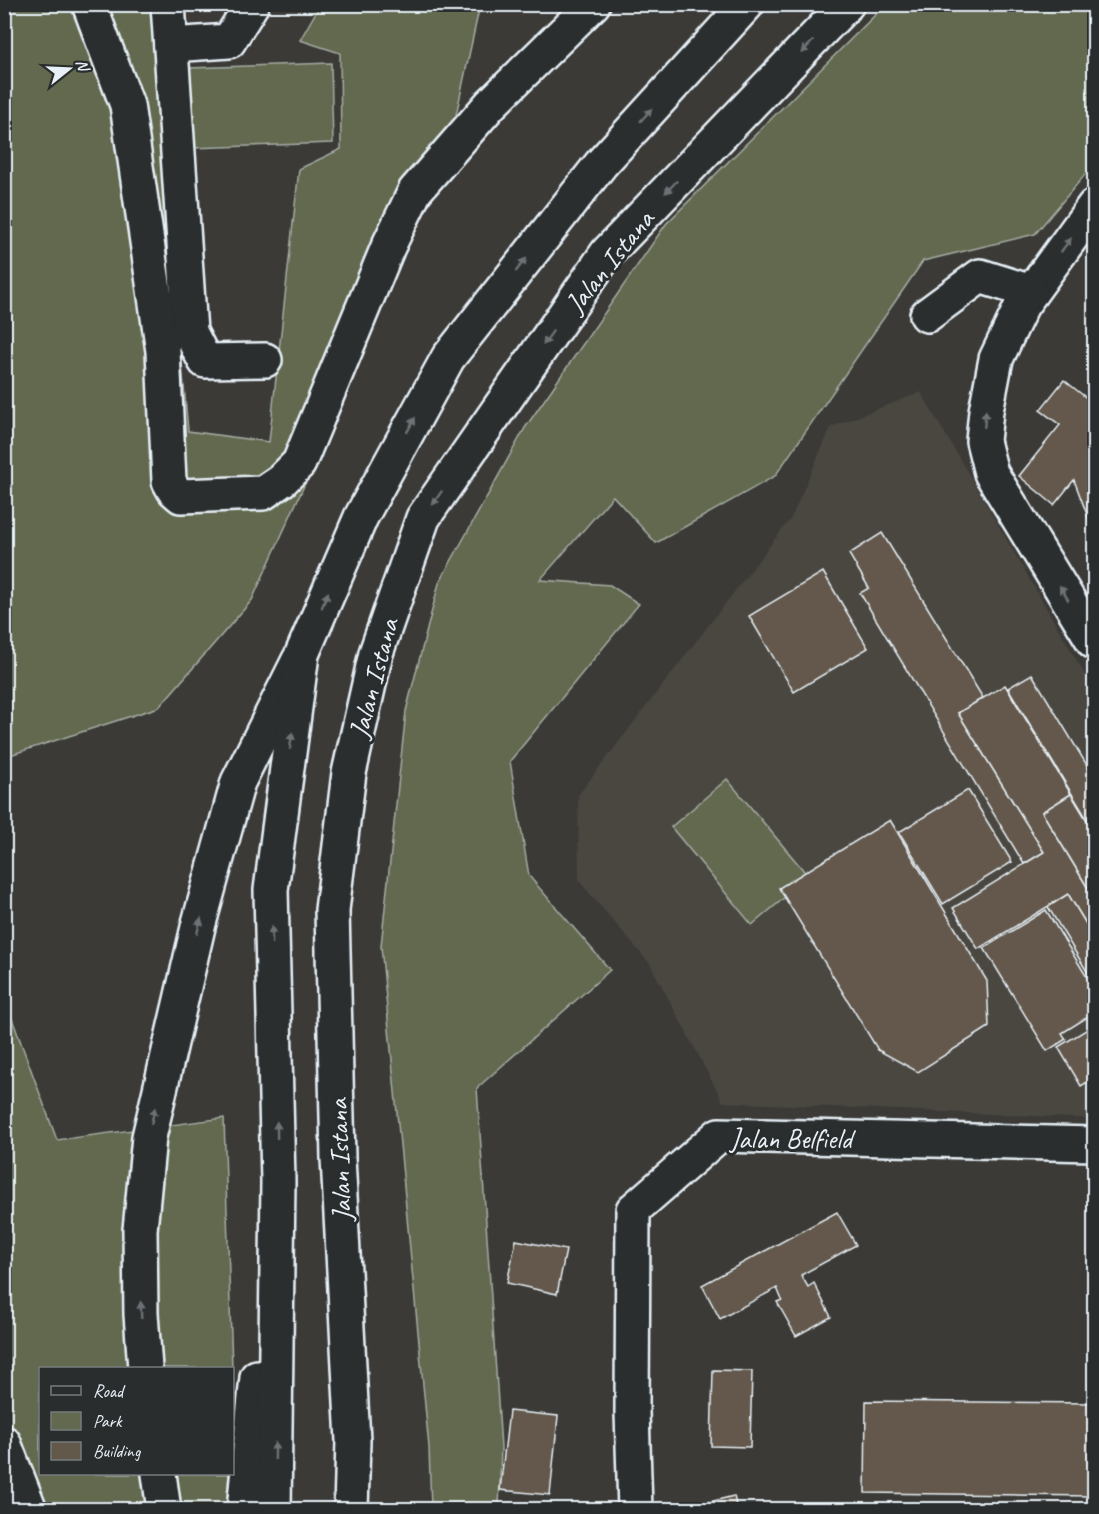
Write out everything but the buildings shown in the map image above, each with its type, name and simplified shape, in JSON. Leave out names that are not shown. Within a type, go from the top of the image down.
[{"type":"main road","points":[[88,4],[128,105],[162,351],[169,481],[181,496],[263,493],[299,464],[384,257],[415,191],[490,105],[593,4]]},
{"type":"main road","points":[[168,4],[190,333],[205,361],[265,360]]},
{"type":"main road","points":[[171,45],[229,41],[252,4]]},
{"type":"main road","name":"Jalan Istana","points":[[351,1509],[352,1441],[338,1158],[332,910],[350,773],[376,653],[423,518],[607,254],[847,4]]},
{"type":"main road","points":[[145,1367],[141,1314],[140,1230],[148,1137],[200,923],[238,782],[302,654],[360,517],[448,358],[601,164],[742,6]]},
{"type":"main road","points":[[1095,206],[1022,305],[996,359],[983,441],[991,473],[1095,642]]},
{"type":"main road","points":[[927,315],[980,276],[1031,292]]},
{"type":"main road","points":[[274,1509],[278,1181],[272,890],[302,654]]},
{"type":"main road","name":"Jalan Belfield","points":[[635,1509],[632,1412],[633,1210],[719,1135],[1095,1143]]},
{"type":"main road","points":[[244,1509],[278,1181]]},
{"type":"main road","points":[[344,1276],[372,1473],[374,1509]]},
{"type":"main road","points":[[4,1443],[30,1509]]},
{"type":"main road","points":[[159,1475],[164,1509]]},
{"type":"shaded area","points":[[921,392],[1094,690],[1094,1119],[723,1102],[650,964],[579,881],[578,795],[791,518],[831,427]]},
{"type":"green space","points":[[5,5],[150,5],[188,431],[269,442],[299,169],[341,149],[340,53],[300,40],[320,5],[480,5],[446,161],[364,338],[308,477],[252,600],[159,707],[10,755],[5,798]]},
{"type":"green space","points":[[885,5],[1094,5],[1094,164],[1035,234],[923,261],[775,476],[656,543],[613,496],[540,580],[610,585],[639,604],[510,761],[529,876],[610,970],[477,1088],[501,1447],[499,1509],[431,1509],[429,1447],[381,946],[406,711],[439,583],[525,428],[666,224]]},
{"type":"green space","points":[[331,63],[333,143],[192,148],[189,68]]},
{"type":"green space","points":[[727,779],[809,877],[752,925],[671,827]]},
{"type":"green space","points":[[4,997],[57,1140],[224,1118],[232,1367],[39,1367],[39,1475],[229,1475],[226,1509],[5,1509]]}]
